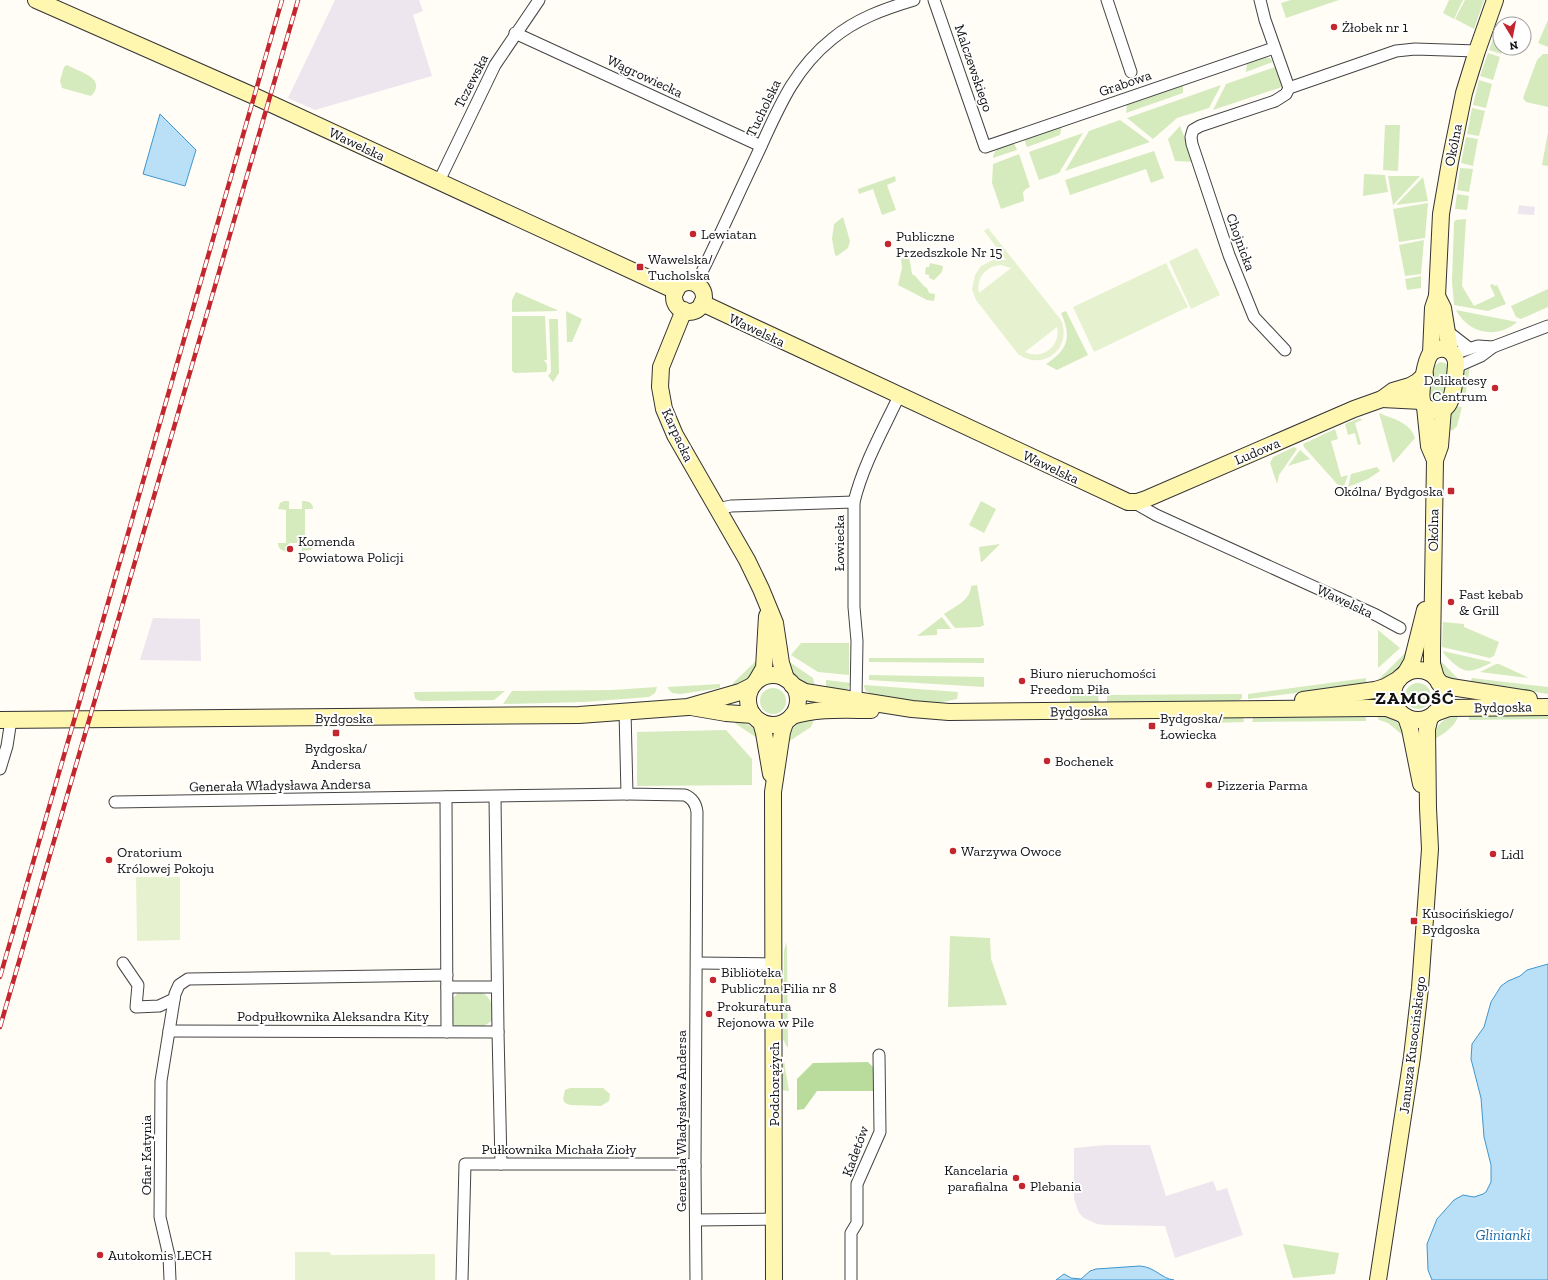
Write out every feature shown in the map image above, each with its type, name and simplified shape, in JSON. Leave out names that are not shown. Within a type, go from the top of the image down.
[{"type":"street","name":"Wawelska","points":[[36,0],[254,96],[676,291]]},
{"type":"street","name":"Tczewska","points":[[439,181],[495,65],[539,0]]},
{"type":"street","name":"Tucholska","points":[[696,284],[786,92],[800,71],[834,38],[858,21],[886,8],[914,0]]},
{"type":"street","name":"Malczewskiego","points":[[934,0],[985,147]]},
{"type":"street","points":[[1107,0],[1131,72]]},
{"type":"street","points":[[1260,0],[1274,48],[1289,88],[1396,50],[1415,49],[1476,51]]},
{"type":"street","name":"Okólna","points":[[1437,681],[1432,664],[1434,460],[1429,446],[1420,407],[1425,375],[1431,353],[1433,308],[1437,296],[1440,226],[1448,169],[1464,93],[1476,51],[1495,0]]},
{"type":"street","name":"Wągrowiecka","points":[[516,33],[761,146]]},
{"type":"street","name":"Grabowa","points":[[985,147],[1274,48]]},
{"type":"street","name":"Chojnicka","points":[[1285,350],[1254,317],[1229,255],[1191,141],[1192,133],[1195,128],[1275,101],[1286,94],[1289,88]]},
{"type":"street","points":[[692,282],[696,284],[700,286],[704,294],[702,303],[700,307],[692,311],[684,310],[676,304],[676,291],[682,284],[692,282]]},
{"type":"street","name":"Okólna","points":[[1434,460],[1440,446],[1443,409],[1452,399],[1453,357],[1443,308],[1437,296]]},
{"type":"street","name":"Wawelska","points":[[702,303],[1099,489],[1124,500],[1133,502],[1156,515],[1376,615],[1400,628]]},
{"type":"street","name":"Karpacka","points":[[684,310],[661,367],[660,375],[664,409],[675,435],[747,560],[775,623],[781,662],[789,682]]},
{"type":"street","points":[[1453,357],[1481,356],[1493,347],[1548,326]]},
{"type":"street","points":[[1447,331],[1469,348]]},
{"type":"street","points":[[1453,357],[1469,348],[1478,346],[1493,347]]},
{"type":"street","points":[[1431,353],[1439,349],[1446,349],[1453,357]]},
{"type":"street","name":"Ludowa","points":[[1133,502],[1155,496],[1382,399],[1393,391],[1417,382],[1425,375]]},
{"type":"street","name":"Łowiecka","points":[[856,700],[857,641],[854,607],[854,502],[857,489],[899,396]]},
{"type":"street","name":"Ludowa","points":[[1382,399],[1436,410],[1443,409]]},
{"type":"street","points":[[717,509],[731,506],[854,502]]},
{"type":"street","name":"Okólna","points":[[1402,677],[1412,662],[1417,648],[1432,577]]},
{"type":"street","name":"Karpacka","points":[[755,683],[764,668],[768,606]]},
{"type":"street","points":[[1418,671],[1430,674],[1437,681],[1442,689],[1442,701],[1433,715],[1418,720],[1403,715],[1396,708],[1393,698],[1395,685],[1402,677],[1418,671]]},
{"type":"street","points":[[772,675],[780,676],[789,682],[797,698],[797,704],[788,719],[774,725],[757,719],[748,707],[749,693],[755,683],[764,677],[772,675]]},
{"type":"street","name":"Bydgoska","points":[[1246,709],[1370,691],[1385,687],[1402,677]]},
{"type":"street","name":"Bydgoska","points":[[1437,681],[1451,687],[1504,696],[1548,701]]},
{"type":"street","name":"Bydgoska","points":[[789,682],[805,692],[912,709],[949,712],[1387,708],[1403,715]]},
{"type":"street","name":"Bydgoska","points":[[6,720],[541,716],[688,707],[740,692],[755,683]]},
{"type":"street","name":"Bydgoska","points":[[1433,715],[1449,708],[1548,706]]},
{"type":"street","name":"Bydgoska","points":[[688,707],[757,719]]},
{"type":"street","name":"Bydgoska","points":[[788,719],[805,712],[820,710],[912,709]]},
{"type":"street","points":[[625,711],[627,794]]},
{"type":"street","name":"Janusza Kusocińskiego","points":[[1403,715],[1410,729],[1418,774],[1428,808]]},
{"type":"street","name":"Janusza Kusocińskiego","points":[[1378,1280],[1412,1057],[1420,988],[1429,864],[1427,729],[1433,715]]},
{"type":"street","name":"Podchorążych","points":[[757,719],[765,738],[773,792],[774,1280]]},
{"type":"street","name":"Podchorążych","points":[[773,792],[782,732],[788,719]]},
{"type":"street","points":[[0,769],[7,746],[6,720]]},
{"type":"street","name":"Generała Władysława Andersa","points":[[115,802],[627,794],[685,795],[692,800],[697,807],[695,1166],[696,1280]]},
{"type":"street","points":[[446,797],[447,1032]]},
{"type":"street","points":[[495,797],[501,1164]]},
{"type":"street","points":[[123,963],[138,985],[136,1007],[159,1006],[174,999]]},
{"type":"street","points":[[697,963],[774,964]]},
{"type":"street","name":"Ofiar Katynia","points":[[170,1280],[169,1256],[160,1217],[161,1081],[177,987],[188,979],[447,975]]},
{"type":"street","points":[[447,987],[497,987]]},
{"type":"street","name":"Podpułkownika Aleksandra Kity","points":[[169,1031],[498,1032]]},
{"type":"street","name":"Kadetów","points":[[851,1280],[851,1233],[856,1223],[857,1184],[880,1132],[879,1054]]},
{"type":"street","name":"Pułkownika Michała Zioły","points":[[462,1280],[465,1164],[686,1164],[695,1166]]},
{"type":"street","points":[[696,1220],[774,1219]]},
{"type":"shaded area","points":[[335,0],[419,0],[423,11],[413,15],[432,76],[315,110],[288,98]]},
{"type":"shaded area","points":[[1519,205],[1535,207],[1534,215],[1518,214]]},
{"type":"shaded area","points":[[153,618],[200,619],[201,661],[140,660]]},
{"type":"shaded area","points":[[1105,1145],[1150,1145],[1166,1196],[1213,1181],[1217,1191],[1227,1188],[1243,1235],[1175,1258],[1165,1226],[1105,1225],[1097,1224],[1084,1218],[1079,1213],[1074,1199],[1074,1148]]},
{"type":"green space","points":[[1291,0],[1339,0],[1286,18],[1281,3]]},
{"type":"green space","points":[[1449,0],[1463,0],[1454,19],[1443,13]]},
{"type":"green space","points":[[1465,0],[1484,0],[1474,29],[1455,19]]},
{"type":"green space","points":[[1548,20],[1548,47],[1538,43]]},
{"type":"green space","points":[[1492,42],[1492,51],[1489,50]]},
{"type":"green space","points":[[1488,53],[1492,54],[1492,56],[1500,57],[1493,80],[1480,76]]},
{"type":"green space","points":[[1543,54],[1548,54],[1548,107],[1526,102],[1523,98],[1537,60]]},
{"type":"green space","points":[[1263,57],[1270,58],[1273,62],[1246,72],[1247,62]]},
{"type":"green space","points":[[67,65],[85,73],[94,81],[96,85],[95,90],[91,96],[62,88],[60,81],[64,67]]},
{"type":"green space","points":[[1275,67],[1282,87],[1213,110],[1226,84]]},
{"type":"green space","points":[[1479,80],[1492,84],[1486,108],[1473,105]]},
{"type":"green space","points":[[1183,85],[1183,93],[1126,113],[1127,104]]},
{"type":"green space","points":[[1221,85],[1209,108],[1177,118],[1153,139],[1127,118]]},
{"type":"green space","points":[[1472,108],[1485,111],[1479,136],[1467,134]]},
{"type":"green space","points":[[1120,120],[1150,142],[1065,171],[1089,131]]},
{"type":"green space","points":[[1062,125],[1060,135],[1027,147],[1024,139]]},
{"type":"green space","points":[[1385,125],[1400,125],[1398,171],[1383,170]]},
{"type":"green space","points":[[1180,126],[1194,162],[1175,161],[1168,139]]},
{"type":"green space","points":[[1548,132],[1548,166],[1542,165]]},
{"type":"green space","points":[[1083,133],[1059,173],[1039,180],[1029,152]]},
{"type":"green space","points":[[1466,137],[1478,139],[1473,166],[1461,163]]},
{"type":"green space","points":[[1014,143],[1017,150],[993,158],[995,151]]},
{"type":"green space","points":[[1154,151],[1164,178],[1151,183],[1146,169],[1070,195],[1065,180]]},
{"type":"green space","points":[[1019,154],[1030,187],[1023,192],[1024,201],[1001,209],[992,183],[993,164]]},
{"type":"green space","points":[[1460,168],[1473,169],[1469,192],[1457,190]]},
{"type":"green space","points":[[1364,174],[1385,175],[1388,192],[1363,196]]},
{"type":"green space","points":[[895,176],[896,181],[887,185],[896,210],[882,215],[873,189],[859,194],[858,189]]},
{"type":"green space","points":[[1388,176],[1420,176],[1393,205]]},
{"type":"green space","points":[[1423,177],[1428,201],[1396,205]]},
{"type":"green space","points":[[1457,194],[1469,196],[1467,210],[1455,209]]},
{"type":"green space","points":[[1428,203],[1425,238],[1399,242],[1393,209]]},
{"type":"green space","points":[[843,217],[850,241],[848,248],[837,256],[835,255],[832,239],[834,224]]},
{"type":"green space","points":[[1466,219],[1462,286],[1474,306],[1495,296],[1490,285],[1497,285],[1506,304],[1488,311],[1454,305],[1452,281],[1454,222],[1456,220]]},
{"type":"green space","points":[[988,228],[1061,320],[1064,331],[1063,340],[1053,355],[1045,359],[1037,360],[1027,359],[1018,354],[976,300],[972,289],[975,275],[981,266],[993,260],[1006,260],[984,231]],"holes":[[[1000,265],[1011,268],[979,293],[978,288],[980,278],[990,268]],[[1057,327],[1056,340],[1049,350],[1038,354],[1025,352]]]},
{"type":"green space","points":[[1424,240],[1421,274],[1405,276],[1399,245]]},
{"type":"green space","points":[[1197,248],[1220,295],[1191,309],[1169,261]]},
{"type":"green space","points":[[909,256],[912,274],[927,288],[929,293],[935,294],[934,301],[927,300],[898,285],[902,268],[901,258]]},
{"type":"green space","points":[[930,263],[943,266],[942,272],[934,280],[929,278],[929,275],[925,274],[926,267],[929,267]]},
{"type":"green space","points":[[1166,263],[1188,307],[1094,352],[1073,307]]},
{"type":"green space","points":[[1421,276],[1421,288],[1407,290],[1405,279]]},
{"type":"green space","points":[[1548,289],[1548,307],[1521,319],[1516,317],[1511,306]]},
{"type":"green space","points":[[516,292],[557,311],[512,312],[512,300]]},
{"type":"green space","points":[[1456,310],[1517,322],[1509,328],[1500,331],[1483,331],[1475,329],[1468,324],[1461,318]]},
{"type":"green space","points":[[566,311],[582,319],[572,342],[567,342]]},
{"type":"green space","points":[[1066,311],[1088,355],[1057,370],[1046,364],[1059,354],[1066,342],[1066,329],[1061,313]]},
{"type":"green space","points":[[512,316],[545,316],[547,360],[544,360],[547,364],[546,372],[515,373],[512,371]]},
{"type":"green space","points":[[549,319],[558,319],[559,373],[553,382],[548,376],[551,372]]},
{"type":"green space","points":[[1440,362],[1445,363],[1449,367],[1445,394],[1441,398],[1435,398],[1430,395],[1429,391],[1434,366]]},
{"type":"green space","points":[[1470,366],[1466,393],[1460,392],[1462,375]]},
{"type":"green space","points":[[1455,406],[1462,407],[1457,426],[1453,430],[1446,431],[1447,416]]},
{"type":"green space","points":[[1379,413],[1395,419],[1405,425],[1413,433],[1415,438],[1393,463]]},
{"type":"green space","points":[[1360,418],[1362,420],[1355,423],[1361,444],[1358,445],[1355,433],[1348,435],[1345,424]]},
{"type":"green space","points":[[1335,429],[1338,439],[1331,441],[1341,477],[1348,475],[1344,486],[1342,487],[1338,485],[1303,444]]},
{"type":"green space","points":[[1294,447],[1297,449],[1279,475],[1277,484],[1270,463],[1273,457]]},
{"type":"green space","points":[[1300,450],[1310,459],[1288,466]]},
{"type":"green space","points":[[1377,467],[1380,471],[1368,479],[1348,487],[1351,474]]},
{"type":"green space","points":[[289,501],[289,509],[302,509],[302,501],[311,503],[313,509],[305,509],[305,543],[314,543],[311,550],[302,551],[302,543],[289,543],[289,552],[280,549],[278,543],[286,543],[286,510],[278,509],[280,503]]},
{"type":"green space","points":[[981,501],[996,509],[984,533],[969,525]]},
{"type":"green space","points":[[1000,544],[982,562],[981,562],[979,547]]},
{"type":"green space","points":[[977,585],[984,625],[980,627],[955,628],[944,614],[965,599],[971,586]]},
{"type":"green space","points":[[942,617],[951,629],[937,629],[937,635],[917,636]]},
{"type":"green space","points":[[1443,622],[1464,624],[1464,627],[1499,642],[1494,656],[1490,658],[1442,647]]},
{"type":"green space","points":[[1378,630],[1400,648],[1378,668]]},
{"type":"green space","points":[[801,643],[849,643],[849,675],[818,672],[791,655]]},
{"type":"green space","points":[[1443,651],[1491,663],[1470,671],[1461,669],[1444,654]]},
{"type":"green space","points":[[1405,653],[1408,653],[1396,671],[1388,677],[1377,681]]},
{"type":"green space","points":[[869,658],[984,658],[984,663],[869,662]]},
{"type":"green space","points":[[1438,658],[1460,681],[1450,678],[1444,673],[1440,667]]},
{"type":"green space","points":[[757,660],[752,674],[746,680],[732,686],[733,683]]},
{"type":"green space","points":[[788,661],[813,678],[815,686],[800,681],[796,678],[790,670]]},
{"type":"green space","points":[[1499,664],[1529,678],[1480,672]]},
{"type":"green space","points":[[869,675],[984,677],[984,687],[869,680]]},
{"type":"green space","points":[[1366,678],[1366,684],[1248,699],[1248,694]]},
{"type":"green space","points":[[1472,678],[1548,687],[1548,694],[1470,682]]},
{"type":"green space","points":[[826,680],[851,683],[848,689],[841,690],[826,688]]},
{"type":"green space","points":[[1418,683],[1427,687],[1431,696],[1427,705],[1418,709],[1409,705],[1405,696],[1409,687]]},
{"type":"green space","points":[[720,684],[720,688],[681,694],[672,693],[667,687]]},
{"type":"green space","points":[[864,685],[958,692],[957,699],[929,703],[896,700],[877,696],[865,690]]},
{"type":"green space","points":[[657,687],[655,693],[649,697],[584,702],[503,704],[512,691],[612,690]]},
{"type":"green space","points":[[773,688],[782,692],[786,701],[782,710],[773,714],[764,710],[760,701],[764,692]]},
{"type":"green space","points":[[505,691],[494,700],[421,701],[415,698],[414,692]]},
{"type":"green space","points":[[1242,694],[1242,698],[1240,700],[1223,702],[1107,704],[1107,695]]},
{"type":"green space","points":[[1070,695],[1098,695],[1099,703],[1070,703]]},
{"type":"green space","points":[[1548,714],[1548,719],[1469,720],[1469,715]]},
{"type":"green space","points":[[1458,715],[1455,722],[1448,730],[1433,739],[1436,729],[1441,722],[1449,717]]},
{"type":"green space","points":[[1254,716],[1366,716],[1366,721],[1252,722]]},
{"type":"green space","points":[[1377,716],[1389,716],[1405,729],[1405,737],[1388,723],[1379,720]]},
{"type":"green space","points":[[1243,717],[1244,722],[1187,724],[1184,718]]},
{"type":"green space","points":[[814,719],[811,727],[788,742],[791,732],[796,725],[803,721]]},
{"type":"green space","points":[[733,721],[747,724],[753,728],[760,740],[736,724]]},
{"type":"green space","points":[[726,730],[752,759],[752,785],[637,786],[637,732]]},
{"type":"green space","points":[[136,877],[180,877],[180,940],[137,941]]},
{"type":"green space","points":[[950,936],[990,938],[991,959],[1007,1005],[948,1007]]},
{"type":"green space","points":[[786,942],[788,1047],[783,1039],[784,951]]},
{"type":"green space","points":[[460,991],[478,991],[484,994],[490,1000],[493,1020],[484,1026],[460,1028],[454,1025],[450,1017],[450,1006],[454,997]]},
{"type":"green space","points":[[784,1061],[789,1091],[781,1090],[781,1063]]},
{"type":"green space","points":[[868,1062],[874,1068],[874,1091],[817,1091],[804,1109],[797,1110],[797,1079],[813,1063]]},
{"type":"green space","points":[[570,1088],[603,1088],[610,1094],[609,1101],[601,1106],[570,1105],[565,1103],[563,1099],[565,1090]]},
{"type":"green space","points":[[1283,1244],[1339,1253],[1335,1274],[1293,1278]]},
{"type":"green space","points":[[295,1252],[330,1252],[331,1255],[435,1254],[435,1280],[295,1280]]},
{"type":"water","points":[[160,114],[196,150],[185,186],[143,174]]},
{"type":"water","name":"Glinianki","points":[[1548,964],[1548,1280],[1432,1280],[1428,1270],[1427,1244],[1437,1219],[1454,1200],[1463,1195],[1474,1197],[1483,1194],[1486,1192],[1491,1182],[1491,1165],[1484,1137],[1481,1098],[1471,1059],[1472,1044],[1484,1027],[1491,1002],[1501,986],[1520,976],[1527,970]]},
{"type":"water","points":[[1140,1266],[1150,1268],[1166,1278],[1174,1280],[1056,1280],[1064,1274],[1071,1278],[1081,1279],[1090,1271],[1096,1269]]},
{"type":"railway","points":[[0,977],[282,0]]},
{"type":"railway","points":[[0,1027],[298,0]]},
{"type":"place","name":"Żłobek nr 1","points":[[1334,27]]},
{"type":"place","name":"Lewiatan","points":[[693,234]]},
{"type":"place","name":"Publiczne Przedszkole Nr 15","points":[[888,244]]},
{"type":"place","name":"Wawelska/ Tucholska","points":[[640,267]]},
{"type":"place","name":"Delikatesy Centrum","points":[[1495,388]]},
{"type":"place","name":"Okólna/ Bydgoska","points":[[1451,491]]},
{"type":"place","name":"Komenda Powiatowa Policji","points":[[290,549]]},
{"type":"place","name":"Fast kebab & Grill","points":[[1451,602]]},
{"type":"place","name":"Biuro nieruchomości Freedom Piła","points":[[1022,681]]},
{"type":"place","name":"Bydgoska/ Łowiecka","points":[[1152,726]]},
{"type":"place","name":"Bydgoska/ Andersa","points":[[336,733]]},
{"type":"place","name":"Bochenek","points":[[1047,761]]},
{"type":"place","name":"Pizzeria Parma","points":[[1209,785]]},
{"type":"place","name":"Warzywa Owoce","points":[[953,851]]},
{"type":"place","name":"Lidl","points":[[1493,854]]},
{"type":"place","name":"Oratorium Królowej Pokoju","points":[[109,860]]},
{"type":"place","name":"Kusocińskiego/ Bydgoska","points":[[1414,921]]},
{"type":"place","name":"Biblioteka Publiczna Filia nr 8","points":[[713,980]]},
{"type":"place","name":"Prokuratura Rejonowa w Pile","points":[[709,1014]]},
{"type":"place","name":"Kancelaria parafialna","points":[[1016,1178]]},
{"type":"place","name":"Plebania","points":[[1022,1186]]},
{"type":"place","name":"Autokomis LECH","points":[[100,1255]]},
{"type":"district","name":"ZAMOŚĆ","points":[[1415,698]]}]
